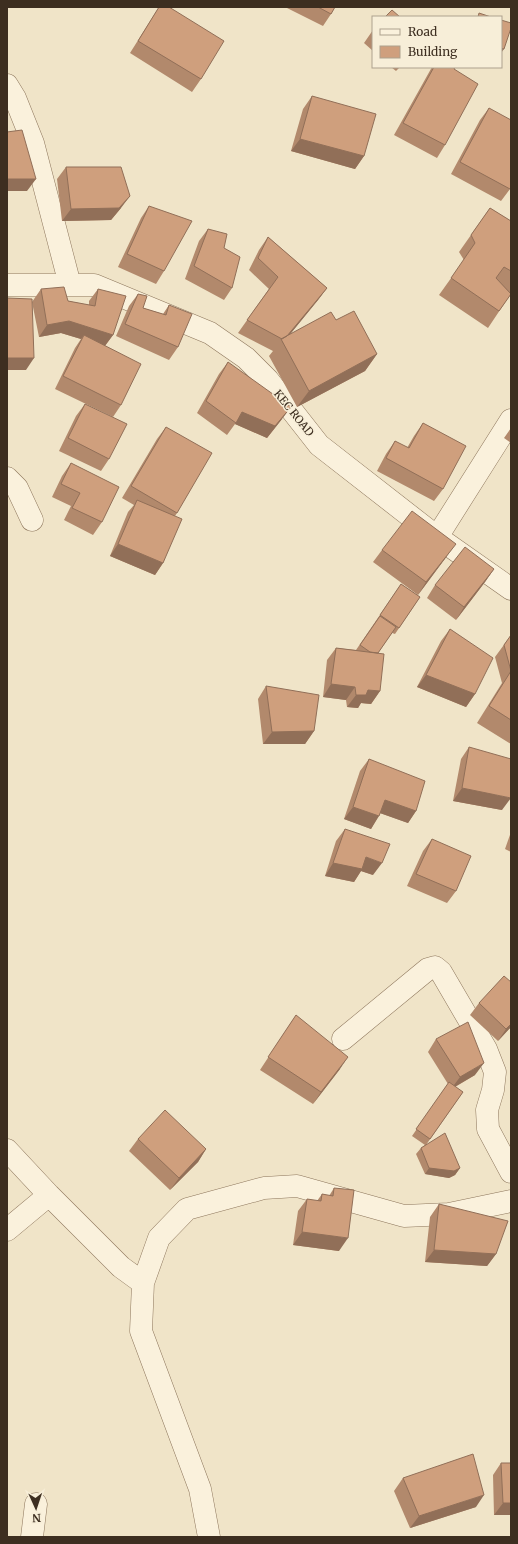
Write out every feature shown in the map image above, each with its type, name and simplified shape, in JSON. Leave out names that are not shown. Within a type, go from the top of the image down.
[{"type":"street","points":[[7,85],[16,98],[33,143],[70,285]]},
{"type":"street","name":"KEC ROAD","points":[[7,285],[94,285],[210,333],[246,358],[268,380],[319,445],[437,537],[511,590]]},
{"type":"street","points":[[437,537],[511,420]]},
{"type":"street","points":[[7,478],[17,488],[32,520]]},
{"type":"street","points":[[343,1040],[428,969],[435,967],[441,972],[486,1049],[495,1072],[493,1090],[487,1110],[488,1129],[511,1172]]},
{"type":"street","points":[[7,1150],[48,1195],[121,1267],[143,1283]]},
{"type":"street","points":[[209,1537],[200,1490],[141,1331],[143,1283],[159,1238],[187,1209],[264,1188],[297,1186],[404,1216],[449,1214],[511,1201]]},
{"type":"street","points":[[7,1230],[48,1195]]},
{"type":"street","points":[[32,1537],[36,1504]]},
{"type":"building","points":[[159,7],[169,7],[224,41],[201,79],[138,41]]},
{"type":"building","points":[[318,7],[335,7],[331,14]]},
{"type":"building","points":[[392,10],[399,16],[386,16]]},
{"type":"building","points":[[479,13],[488,16],[478,16]]},
{"type":"building","points":[[502,20],[511,23],[511,28],[504,49],[502,48]]},
{"type":"building","points":[[433,68],[454,68],[478,84],[445,145],[403,123]]},
{"type":"building","points":[[312,96],[376,114],[364,156],[300,139]]},
{"type":"building","points":[[489,108],[511,120],[510,189],[460,162]]},
{"type":"building","points":[[22,130],[36,179],[7,179],[7,132]]},
{"type":"building","points":[[66,167],[121,167],[130,196],[119,208],[71,209]]},
{"type":"building","points":[[149,206],[192,221],[164,271],[127,254]]},
{"type":"building","points":[[490,208],[511,221],[511,271],[504,267],[496,278],[511,294],[499,311],[451,278],[475,243],[471,235]]},
{"type":"building","points":[[208,229],[227,234],[224,248],[240,257],[232,288],[194,266]]},
{"type":"building","points":[[268,237],[327,288],[287,336],[282,339],[247,320],[278,277],[258,258]]},
{"type":"building","points":[[64,287],[68,301],[95,306],[98,289],[126,296],[113,335],[69,321],[47,325],[41,289]]},
{"type":"building","points":[[138,294],[147,296],[143,308],[166,315],[169,305],[192,314],[178,347],[125,324]]},
{"type":"building","points":[[7,298],[32,299],[34,358],[7,358]]},
{"type":"building","points":[[354,311],[377,354],[309,391],[281,339],[331,312],[336,320]]},
{"type":"building","points":[[84,335],[141,364],[121,405],[63,376]]},
{"type":"building","points":[[228,362],[291,407],[275,426],[242,412],[236,423],[206,401]]},
{"type":"building","points":[[85,404],[127,424],[109,459],[68,438]]},
{"type":"building","points":[[423,423],[466,446],[443,489],[386,458],[395,441],[409,448]]},
{"type":"building","points":[[166,427],[212,453],[177,513],[131,486]]},
{"type":"building","points":[[71,463],[119,487],[102,522],[72,508],[80,493],[61,484]]},
{"type":"building","points":[[137,500],[182,519],[163,563],[118,544]]},
{"type":"building","points":[[412,511],[456,544],[426,582],[382,550]]},
{"type":"building","points":[[465,547],[494,569],[464,607],[435,585]]},
{"type":"building","points":[[401,584],[420,597],[399,628],[380,615]]},
{"type":"building","points":[[380,616],[396,627],[378,653],[370,652],[360,645]]},
{"type":"building","points":[[450,629],[493,658],[475,694],[426,675]]},
{"type":"building","points":[[511,635],[511,671],[504,645]]},
{"type":"building","points":[[336,648],[384,654],[380,691],[368,690],[366,695],[356,695],[355,687],[331,684]]},
{"type":"building","points":[[511,671],[511,720],[489,706]]},
{"type":"building","points":[[266,686],[319,695],[314,731],[272,732]]},
{"type":"building","points":[[469,747],[511,759],[511,798],[462,788]]},
{"type":"building","points":[[369,759],[425,781],[416,811],[385,800],[379,816],[353,807]]},
{"type":"building","points":[[345,829],[390,844],[382,863],[366,857],[362,869],[333,863]]},
{"type":"building","points":[[432,839],[471,856],[456,891],[416,874]]},
{"type":"building","points":[[504,976],[511,982],[511,1024],[506,1029],[479,1003]]},
{"type":"building","points":[[296,1015],[348,1057],[321,1092],[268,1057]]},
{"type":"building","points":[[468,1022],[484,1063],[460,1077],[436,1039]]},
{"type":"building","points":[[449,1082],[463,1092],[430,1139],[416,1129]]},
{"type":"building","points":[[165,1110],[206,1149],[179,1178],[138,1139]]},
{"type":"building","points":[[445,1133],[460,1168],[454,1171],[429,1168],[421,1148]]},
{"type":"building","points":[[334,1188],[354,1190],[348,1238],[302,1232],[307,1199],[321,1201],[322,1194],[333,1196]]},
{"type":"building","points":[[439,1204],[508,1221],[496,1254],[434,1250]]},
{"type":"building","points":[[473,1454],[484,1495],[419,1516],[403,1478]]},
{"type":"building","points":[[501,1463],[511,1463],[511,1503],[503,1503]]}]
